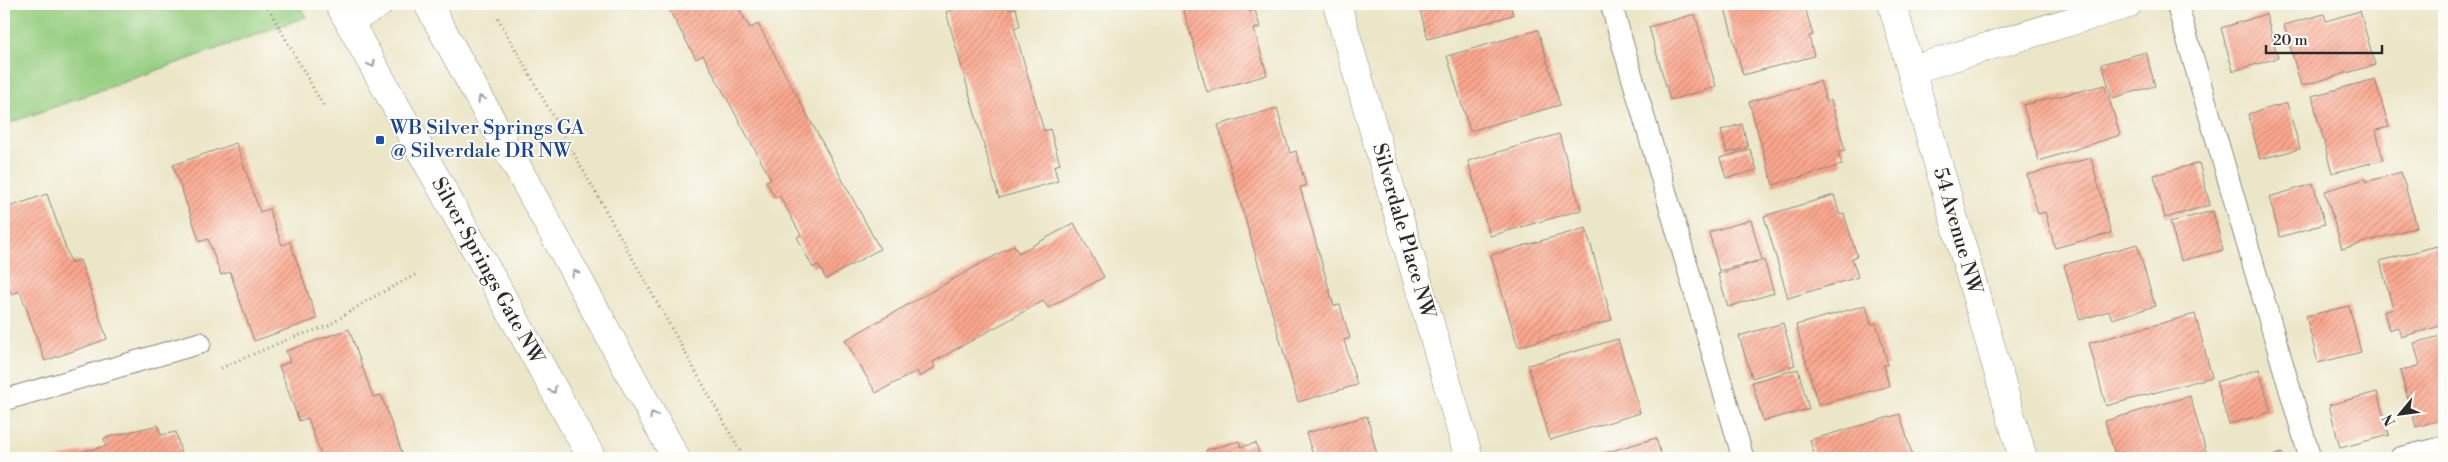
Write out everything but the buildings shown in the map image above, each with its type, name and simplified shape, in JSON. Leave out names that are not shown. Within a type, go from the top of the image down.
[{"type":"street","points":[[344,13],[380,4]]},
{"type":"street","points":[[428,4],[676,458]]},
{"type":"street","name":"Silverdale Place NW","points":[[1337,4],[1469,458]]},
{"type":"street","name":"54 Avenue NW","points":[[1892,4],[2023,458]]},
{"type":"street","points":[[1911,70],[2128,4]]},
{"type":"street","name":"Silver Springs Gate NW","points":[[344,13],[592,458]]},
{"type":"lane","points":[[1611,4],[1743,458]]},
{"type":"lane","points":[[2177,4],[2310,458]]},
{"type":"lane","points":[[4,400],[200,343]]},
{"type":"lane","points":[[2400,458],[2444,447]]},
{"type":"path","points":[[167,4],[184,10],[196,4]]},
{"type":"path","points":[[266,4],[324,107]]},
{"type":"path","points":[[498,18],[744,458]]},
{"type":"path","points":[[214,371],[292,338],[328,326],[368,300],[416,275]]},
{"type":"green space","points":[[4,4],[299,4],[306,17],[4,125]]},
{"type":"place","name":"WB Silver Springs GA @ Silverdale DR NW","points":[[380,140]]}]
